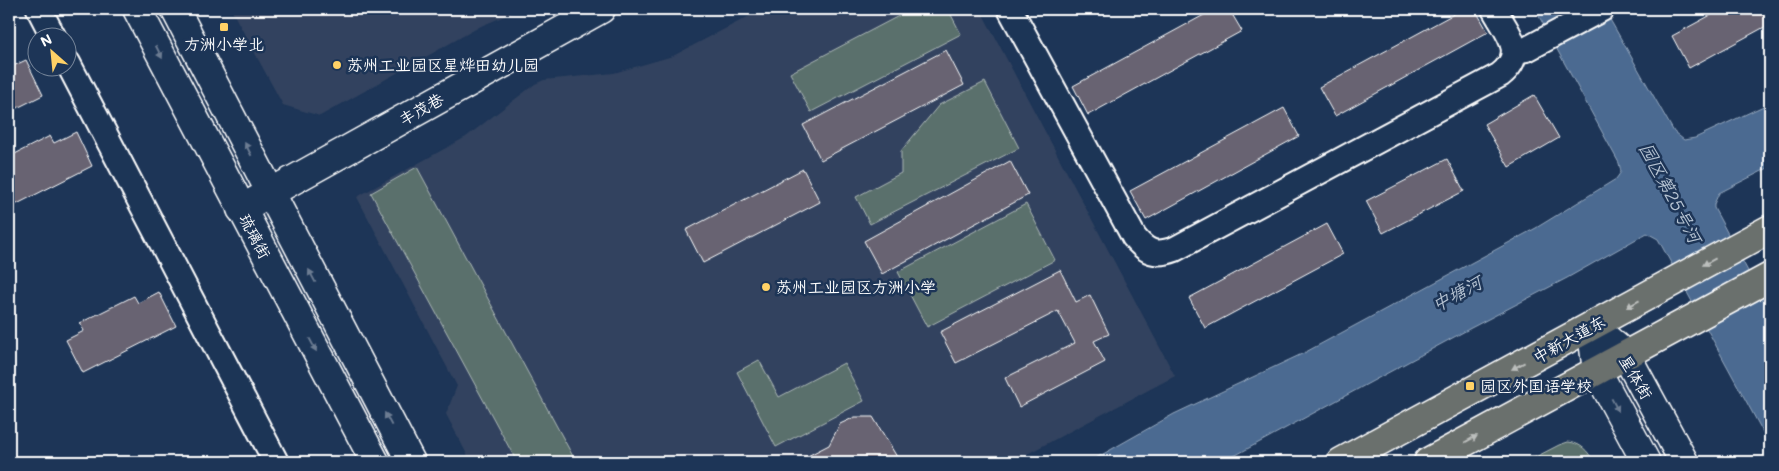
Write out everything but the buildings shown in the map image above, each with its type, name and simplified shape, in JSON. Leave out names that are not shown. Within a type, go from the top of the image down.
[{"type":"main road","name":"琉璃街","points":[[137,9],[375,462]]},
{"type":"main road","name":"琉璃街","points":[[175,9],[411,462]]},
{"type":"main road","name":"丰茂巷","points":[[241,208],[601,9]]},
{"type":"main road","name":"中新大道东","points":[[1341,462],[1770,229]]},
{"type":"main road","points":[[1428,462],[1766,279]]},
{"type":"main road","name":"星体街","points":[[1592,326],[1626,355],[1684,462]]},
{"type":"main road","name":"星体街","points":[[1592,326],[1597,371],[1646,462]]},
{"type":"street","points":[[39,9],[49,28]]},
{"type":"street","points":[[1010,9],[1134,237],[1149,252],[1161,254],[1500,75],[1514,60],[1515,51],[1494,9]]},
{"type":"street","points":[[1515,51],[1527,49],[1602,9]]},
{"type":"street","points":[[76,78],[276,462]]},
{"type":"shaded area","name":"苏州工业园区星烨田幼儿园","points":[[231,9],[521,9],[481,26],[320,116],[283,105]]},
{"type":"shaded area","name":"苏州工业园区方洲小学","points":[[763,9],[980,9],[1175,376],[1012,462],[471,462],[446,414],[457,386],[357,197],[466,137],[535,84],[544,80],[614,73],[673,56]]},
{"type":"green space","points":[[912,9],[948,9],[961,34],[811,112],[790,73]]},
{"type":"green space","points":[[985,82],[1019,148],[870,224],[856,197],[901,173],[901,151],[939,105]]},
{"type":"green space","points":[[417,167],[576,462],[517,462],[371,193]]},
{"type":"green space","points":[[1026,204],[1055,260],[927,327],[898,272]]},
{"type":"green space","points":[[759,360],[779,397],[844,363],[864,401],[776,447],[737,372]]},
{"type":"green space","points":[[1568,442],[1584,448],[1594,462],[1526,462],[1559,445]]},
{"type":"water","points":[[1535,9],[1604,9],[1674,132],[1684,140],[1695,138],[1770,103],[1770,167],[1719,193],[1714,208],[1770,312],[1770,445],[1658,239],[1647,233],[1567,278],[1223,462],[1089,462],[1174,414],[1304,353],[1536,228],[1616,179],[1621,172],[1619,163]]},
{"type":"place","name":"方洲小学北","points":[[224,27]]},
{"type":"place","name":"苏州工业园区星烨田幼儿园","points":[[337,65]]},
{"type":"place","name":"苏州工业园区方洲小学","points":[[766,287]]},
{"type":"place","name":"园区外国语学校","points":[[1470,386]]},
{"type":"water label","name":"园区第25号河","points":[[1670,193]]},
{"type":"water label","name":"中塘河","points":[[1457,294]]}]
